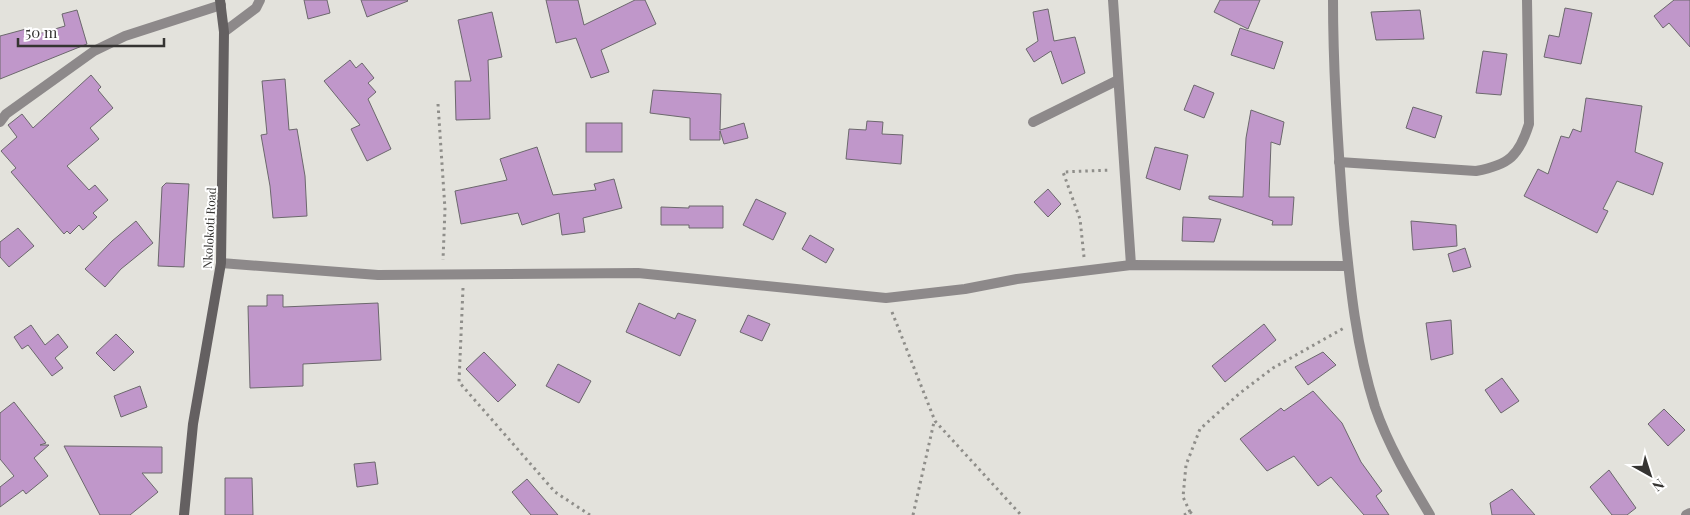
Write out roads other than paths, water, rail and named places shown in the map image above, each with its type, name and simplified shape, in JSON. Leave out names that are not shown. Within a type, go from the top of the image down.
[{"type":"main road","name":"Nkolokoti Road","points":[[184,515],[193,424],[221,263],[224,32],[220,3]]},
{"type":"street","points":[[224,32],[256,8],[260,0]]},
{"type":"street","points":[[1113,0],[1131,265]]},
{"type":"street","points":[[1333,0],[1333,62],[1339,162],[1348,266],[1358,344],[1376,408],[1401,466],[1430,515]]},
{"type":"street","points":[[1339,162],[1476,171],[1493,168],[1511,160],[1523,144],[1529,124],[1527,0]]},
{"type":"street","points":[[0,122],[6,114],[94,52],[125,36],[220,3]]},
{"type":"street","points":[[1033,122],[1118,80]]},
{"type":"street","points":[[221,263],[378,275],[638,273],[886,298],[965,289],[1017,279],[1131,265],[1348,266]]},
{"type":"street","points":[[1686,515],[1690,513]]}]
